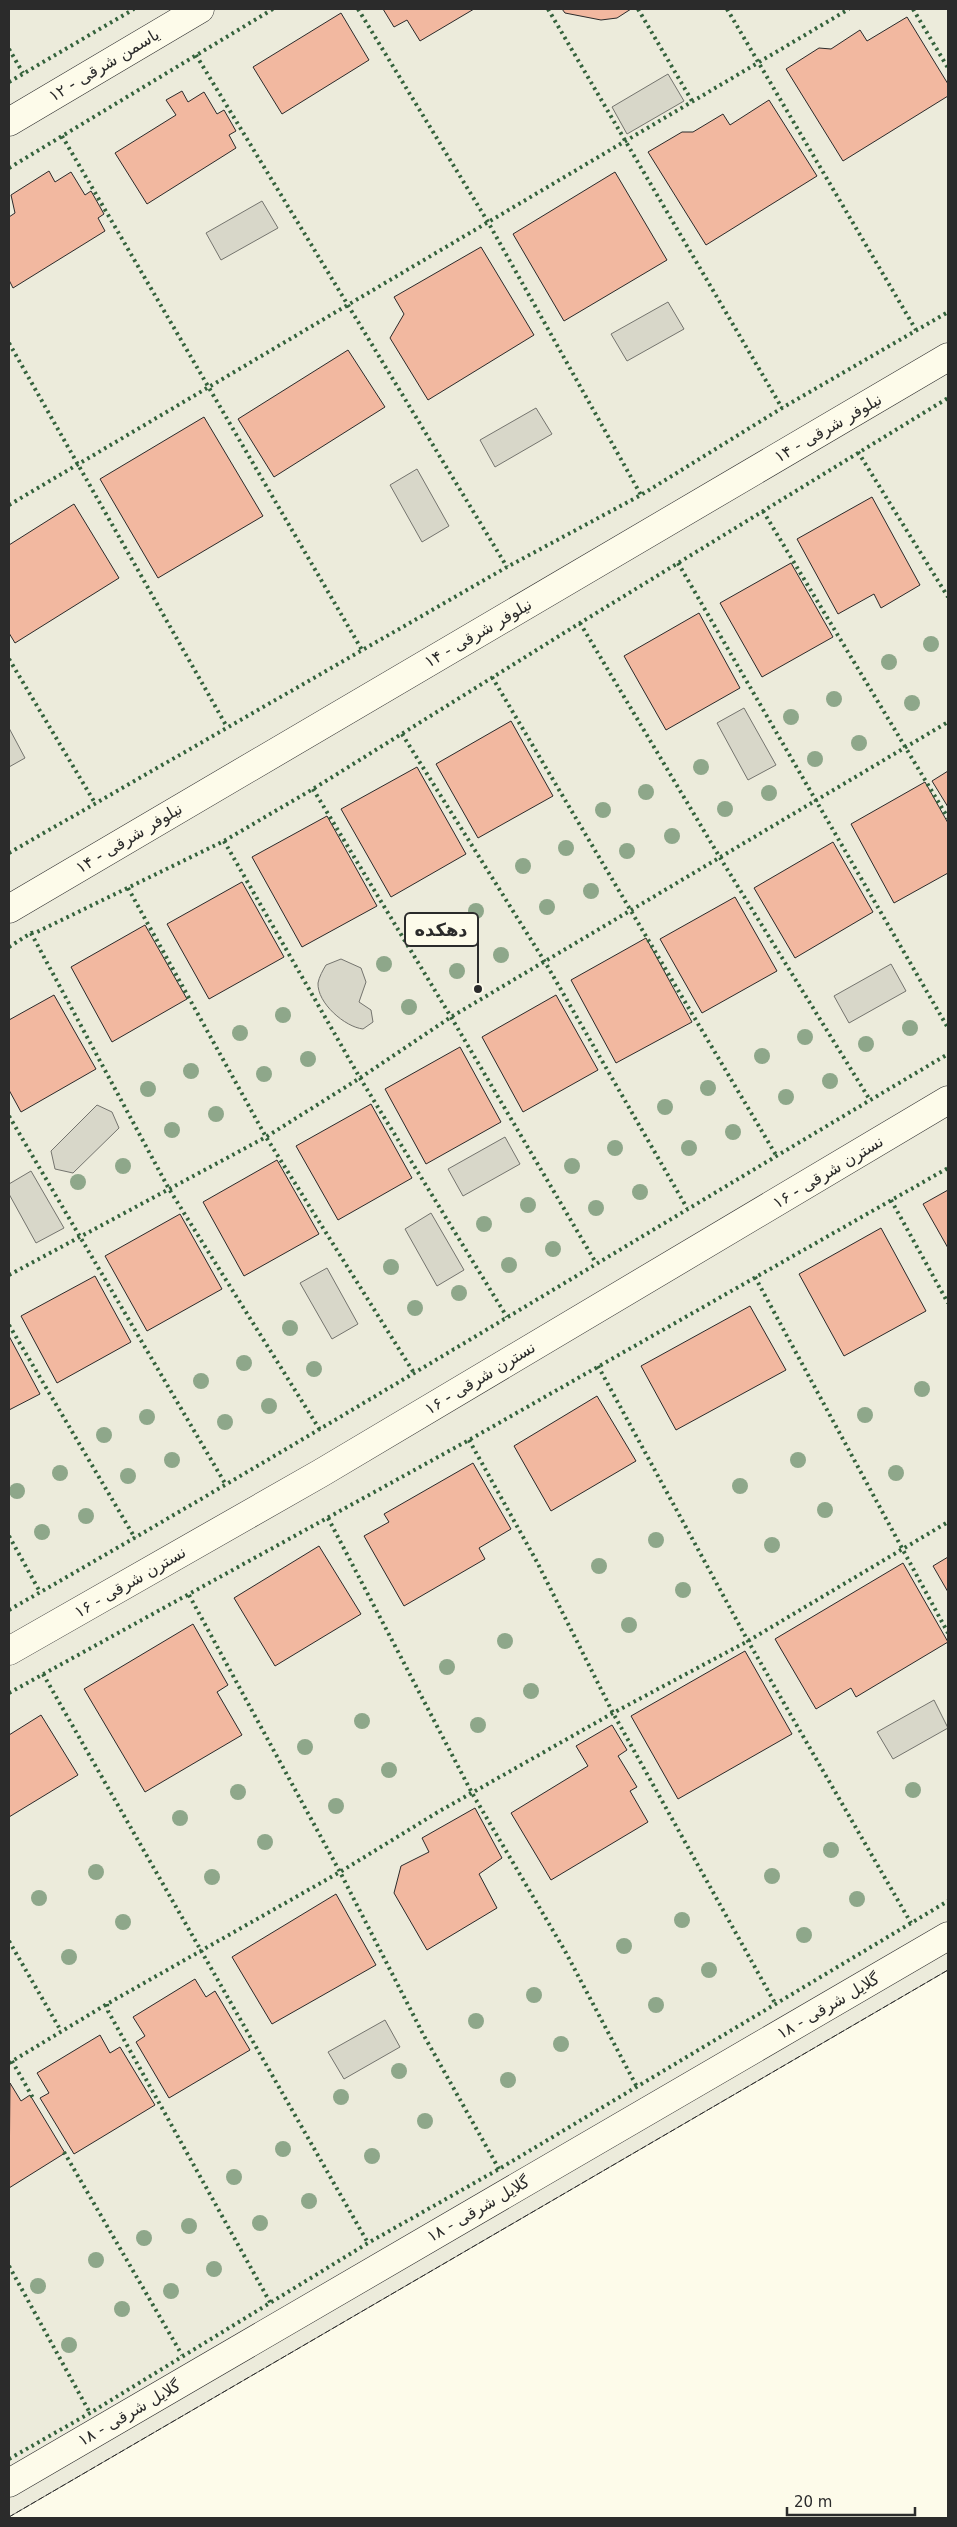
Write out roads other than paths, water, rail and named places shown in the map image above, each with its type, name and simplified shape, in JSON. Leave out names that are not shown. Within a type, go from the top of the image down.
[{"type":"street","name":"یاسمن شرقی - ۱۲","points":[[9,122],[200,9]]},
{"type":"street","name":"نیلوفر شرقی - ۱۴","points":[[9,909],[948,357]]},
{"type":"street","name":"نسترن شرقی - ۱۶","points":[[9,1651],[320,1473],[948,1100]]},
{"type":"street","name":"گلایل شرقی - ۱۸","points":[[9,2483],[948,1936]]},
{"type":"place","name":"دهکده","points":[[478,989]]}]
